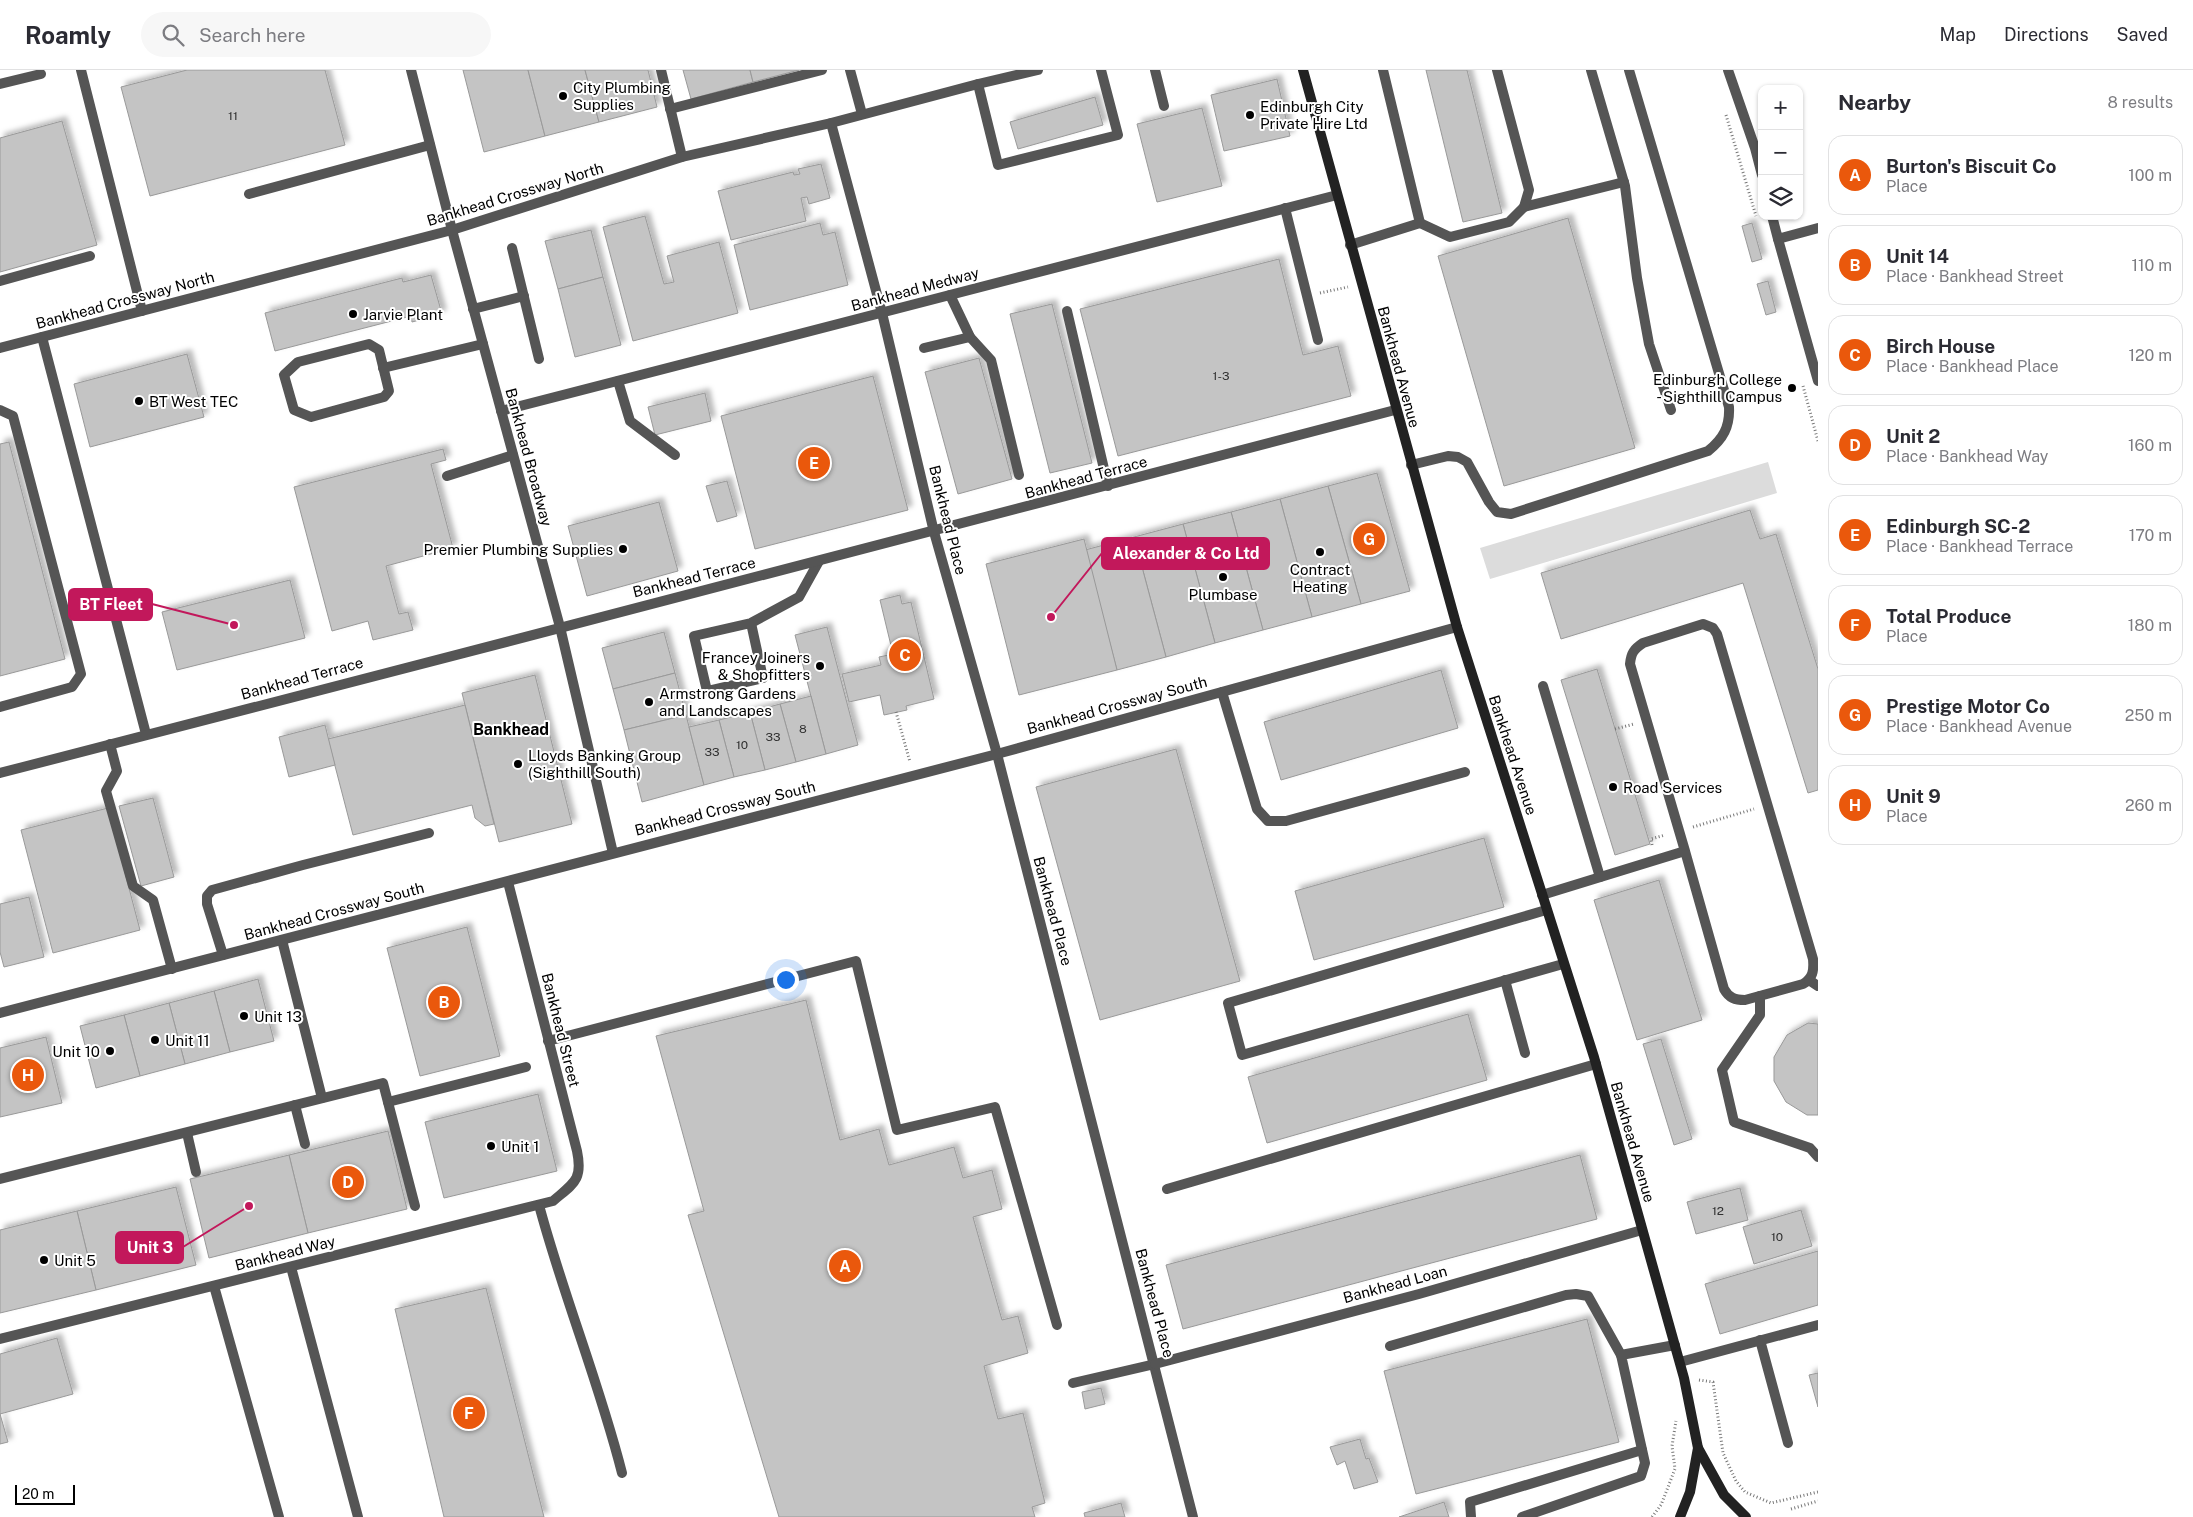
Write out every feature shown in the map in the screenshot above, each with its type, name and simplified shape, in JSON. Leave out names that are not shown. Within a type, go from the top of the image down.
[{"type":"street","points":[[81,70],[142,311]]},
{"type":"street","name":"Bankhead Broadway","points":[[411,70],[452,230],[560,627],[613,853]]},
{"type":"street","points":[[661,70],[682,157]]},
{"type":"street","points":[[670,109],[822,70]]},
{"type":"street","points":[[850,70],[862,114]]},
{"type":"street","name":"Bankhead Crossway North","points":[[0,348],[452,230],[682,157],[831,123],[1038,70]]},
{"type":"street","points":[[978,84],[998,166],[1118,135],[1101,70]]},
{"type":"street","points":[[1155,70],[1164,106]]},
{"type":"street","name":"Bankhead Avenue","points":[[1303,70],[1395,410],[1457,628],[1596,1064],[1680,1362],[1698,1448],[1724,1495],[1746,1517]]},
{"type":"street","points":[[1383,70],[1420,224]]},
{"type":"street","points":[[1591,70],[1624,182],[1637,278],[1649,344],[1671,410]]},
{"type":"street","points":[[1411,465],[1448,456],[1458,457],[1467,462],[1489,502],[1497,512],[1511,514],[1708,451],[1719,442],[1726,430],[1729,419],[1729,407],[1629,70]]},
{"type":"street","points":[[1728,70],[1762,175]]},
{"type":"street","points":[[1350,245],[1420,224],[1450,237],[1509,222],[1524,207],[1529,190],[1500,71]]},
{"type":"street","points":[[0,84],[41,74]]},
{"type":"street","name":"Bankhead Place","points":[[831,123],[882,313],[934,532],[997,754],[1193,1517]]},
{"type":"street","points":[[249,194],[430,145]]},
{"type":"street","points":[[1524,207],[1624,182]]},
{"type":"street","name":"Bankhead Medway","points":[[501,411],[1336,195]]},
{"type":"street","points":[[1285,208],[1318,340]]},
{"type":"street","points":[[1773,220],[1818,381]]},
{"type":"street","points":[[1778,239],[1818,228]]},
{"type":"street","points":[[512,248],[539,359]]},
{"type":"street","points":[[0,280],[90,256]]},
{"type":"street","points":[[950,295],[970,337],[991,360],[1019,476]]},
{"type":"street","points":[[473,308],[524,296]]},
{"type":"street","points":[[1067,311],[1108,486]]},
{"type":"street","points":[[42,337],[146,734]]},
{"type":"street","points":[[924,348],[970,337]]},
{"type":"street","points":[[369,344],[379,350],[383,368],[389,391],[384,397],[311,417],[294,410],[284,375],[298,362],[369,344]]},
{"type":"street","points":[[383,368],[483,344]]},
{"type":"street","points":[[618,381],[630,421],[675,455]]},
{"type":"street","points":[[0,410],[13,416],[81,674],[72,687],[0,706]]},
{"type":"street","name":"Bankhead Terrace","points":[[0,772],[934,532],[1395,410]]},
{"type":"street","points":[[446,476],[513,455]]},
{"type":"street","points":[[751,623],[763,678],[707,691],[694,636],[751,623],[799,597],[820,561]]},
{"type":"street","points":[[1698,625],[1708,626],[1717,634],[1813,959],[1814,972],[1809,980],[1803,984],[1760,996],[1737,1000],[1728,996],[1724,989],[1679,831],[1630,664],[1630,656],[1635,648],[1643,643],[1698,625]]},
{"type":"street","name":"Bankhead Crossway South","points":[[0,1013],[997,754],[1457,628]]},
{"type":"street","points":[[1543,686],[1600,877]]},
{"type":"street","points":[[1222,692],[1257,809],[1268,821],[1286,822],[1465,772]]},
{"type":"street","points":[[110,744],[116,771],[106,791],[133,886],[153,900],[172,968]]},
{"type":"street","points":[[223,955],[207,904],[207,896],[212,890],[303,864],[429,833]]},
{"type":"street","points":[[1542,895],[1685,851]]},
{"type":"street","name":"Bankhead Street","points":[[508,882],[580,1169],[572,1185]]},
{"type":"street","points":[[1546,910],[1228,1003],[1242,1055],[1563,964]]},
{"type":"street","points":[[282,940],[322,1098]]},
{"type":"street","points":[[548,1041],[856,961],[897,1130],[995,1107],[1057,1325]]},
{"type":"street","points":[[1505,980],[1525,1053]]},
{"type":"street","points":[[1809,980],[1818,986]]},
{"type":"street","points":[[1760,996],[1760,1015],[1722,1070],[1734,1122],[1810,1148],[1818,1157]]},
{"type":"street","points":[[1167,1189],[1596,1064]]},
{"type":"street","points":[[388,1102],[526,1067]]},
{"type":"street","points":[[0,1179],[383,1083],[415,1206]]},
{"type":"street","points":[[295,1105],[305,1144]]},
{"type":"street","points":[[187,1133],[196,1172]]},
{"type":"street","name":"Bankhead Way","points":[[0,1339],[539,1205],[553,1201],[572,1185]]},
{"type":"street","points":[[539,1205],[550,1245],[608,1416],[622,1472]]},
{"type":"street","name":"Bankhead Loan","points":[[1074,1383],[1155,1364],[1419,1294],[1642,1230]]},
{"type":"street","points":[[290,1267],[358,1517]]},
{"type":"street","points":[[214,1286],[279,1517]]},
{"type":"street","points":[[1390,1346],[1566,1295],[1588,1296],[1621,1355],[1645,1463],[1640,1476],[1522,1517]]},
{"type":"street","points":[[1680,1362],[1818,1324]]},
{"type":"street","points":[[1760,1340],[1788,1443]]},
{"type":"street","points":[[1621,1355],[1675,1345]]},
{"type":"street","name":"Bankhead Avenue","points":[[1680,1517],[1690,1492],[1698,1448]]},
{"type":"street","points":[[1471,1517],[1470,1502],[1642,1450]]},
{"type":"path","points":[[1328,292],[1340,289]]},
{"type":"path","points":[[896,712],[913,775]]},
{"type":"path","points":[[1648,862],[1644,847],[1652,845],[1651,839],[1768,806]]},
{"type":"path","points":[[1684,1378],[1713,1382],[1723,1453],[1736,1482],[1745,1492],[1771,1503],[1818,1492]]},
{"type":"path","points":[[1652,1517],[1661,1505],[1675,1468],[1672,1446]]},
{"type":"path","points":[[1791,1509],[1818,1501]]},
{"type":"shaded area","points":[[1768,462],[1777,493],[1490,579],[1480,548]]},
{"type":"building","points":[[187,70],[325,70],[345,145],[150,196],[121,87]]},
{"type":"building","points":[[463,70],[528,70],[545,136],[484,152]]},
{"type":"building","name":"City Plumbing Supplies","points":[[528,70],[585,70],[599,122],[545,136]]},
{"type":"building","points":[[585,70],[648,70],[657,107],[599,122]]},
{"type":"building","points":[[683,70],[750,70],[753,82],[691,99]]},
{"type":"building","points":[[750,70],[799,70],[753,82]]},
{"type":"building","points":[[1426,70],[1467,70],[1502,213],[1463,222]]},
{"type":"building","name":"Edinburgh City Private Hire Ltd","points":[[1277,79],[1290,136],[1224,151],[1211,95]]},
{"type":"building","points":[[1095,97],[1103,125],[1018,149],[1010,122]]},
{"type":"building","points":[[1202,108],[1222,186],[1157,202],[1137,124]]},
{"type":"building","points":[[62,121],[97,245],[0,272],[0,138]]},
{"type":"building","points":[[821,164],[830,198],[809,204],[807,197],[801,198],[806,221],[731,240],[718,191],[793,172],[794,175],[800,174],[798,169]]},
{"type":"building","points":[[645,216],[664,284],[674,282],[667,256],[719,242],[738,313],[633,341],[603,227]]},
{"type":"building","points":[[1568,218],[1635,448],[1504,486],[1438,256]]},
{"type":"building","points":[[820,223],[823,235],[835,232],[848,285],[750,310],[734,245]]},
{"type":"building","points":[[1752,223],[1762,259],[1752,262],[1742,226]]},
{"type":"building","points":[[591,230],[603,277],[558,289],[545,241]]},
{"type":"building","points":[[1279,259],[1303,355],[1338,346],[1351,396],[1118,456],[1080,309]]},
{"type":"building","name":"Jarvie Plant","points":[[431,275],[442,314],[412,322],[411,316],[275,351],[265,313],[402,278],[403,282]]},
{"type":"building","points":[[603,277],[621,345],[575,357],[558,289]]},
{"type":"building","points":[[1768,281],[1776,312],[1766,315],[1757,284]]},
{"type":"building","points":[[1052,304],[1092,463],[1050,473],[1010,314]]},
{"type":"building","name":"BT West TEC","points":[[187,354],[204,417],[90,447],[74,384]]},
{"type":"building","points":[[979,358],[1012,479],[958,494],[925,372]]},
{"type":"building","points":[[873,376],[908,510],[755,549],[721,416]]},
{"type":"building","points":[[705,393],[711,421],[655,435],[648,407]]},
{"type":"building","points":[[9,442],[65,659],[0,676],[0,444]]},
{"type":"building","points":[[443,449],[446,460],[431,464],[453,548],[386,566],[399,614],[408,612],[413,630],[373,640],[368,621],[332,631],[294,487]]},
{"type":"building","points":[[1377,473],[1410,591],[1361,604],[1328,486]]},
{"type":"building","points":[[727,481],[737,516],[717,522],[706,486]]},
{"type":"building","name":"Contract Heating","points":[[1328,486],[1361,604],[1312,617],[1280,499]]},
{"type":"building","points":[[1280,499],[1312,617],[1263,630],[1231,512]]},
{"type":"building","name":"Premier Plumbing Supplies","points":[[659,502],[678,571],[587,596],[568,526]]},
{"type":"building","points":[[1750,510],[1760,539],[1776,534],[1818,669],[1818,790],[1808,793],[1743,583],[1561,639],[1541,573]]},
{"type":"building","name":"Plumbase","points":[[1231,512],[1263,630],[1215,643],[1183,524]]},
{"type":"building","points":[[1183,524],[1215,643],[1166,657],[1134,537]]},
{"type":"building","points":[[1134,537],[1166,657],[1117,670],[1085,550]]},
{"type":"building","points":[[1084,539],[1117,670],[1019,695],[986,564]]},
{"type":"building","points":[[290,580],[305,638],[177,670],[162,612]]},
{"type":"building","points":[[900,595],[902,604],[911,602],[934,699],[906,706],[907,710],[884,715],[880,695],[849,702],[842,674],[881,665],[879,657],[893,654],[880,600]]},
{"type":"building","name":"Francey Joiners & Shopfitters","points":[[827,627],[858,745],[826,754],[795,635]]},
{"type":"building","points":[[664,632],[675,673],[613,689],[602,648]]},
{"type":"building","name":"Road Services","points":[[1597,669],[1650,844],[1615,855],[1561,680]]},
{"type":"building","points":[[1441,670],[1458,728],[1281,780],[1264,722]]},
{"type":"building","name":"Armstrong Gardens and Landscapes","points":[[675,673],[686,715],[624,730],[613,689]]},
{"type":"building","name":"Lloyds Banking Group (Sighthill South)","points":[[535,675],[572,824],[499,842],[462,693]]},
{"type":"building","points":[[811,696],[826,754],[796,762],[780,704]]},
{"type":"building","points":[[780,704],[796,762],[765,770],[750,712]]},
{"type":"building","points":[[465,705],[494,824],[485,826],[475,818],[472,805],[353,835],[328,739]]},
{"type":"building","points":[[750,712],[765,770],[734,777],[719,720]]},
{"type":"building","points":[[686,715],[704,785],[642,802],[624,730]]},
{"type":"building","points":[[719,720],[734,777],[704,785],[689,727]]},
{"type":"building","points":[[325,725],[335,765],[289,777],[279,737]]},
{"type":"building","points":[[1176,749],[1240,981],[1100,1020],[1036,787]]},
{"type":"building","points":[[153,798],[174,877],[141,886],[119,806]]},
{"type":"building","points":[[108,808],[140,930],[53,953],[21,830]]},
{"type":"building","points":[[1484,838],[1504,907],[1314,960],[1295,891]]},
{"type":"building","points":[[1659,880],[1702,1020],[1637,1040],[1594,900]]},
{"type":"building","points":[[29,897],[44,957],[4,967],[0,952],[0,904]]},
{"type":"building","points":[[467,927],[500,1056],[420,1076],[387,948]]},
{"type":"building","name":"Unit 13","points":[[258,979],[274,1041],[230,1052],[214,991]]},
{"type":"building","points":[[214,991],[230,1052],[185,1064],[169,1003]]},
{"type":"building","points":[[806,1000],[840,1140],[879,1129],[889,1165],[954,1147],[963,1178],[992,1170],[1002,1209],[973,1217],[1002,1320],[1018,1316],[1028,1353],[984,1366],[998,1419],[1023,1413],[1045,1503],[1032,1507],[1035,1517],[779,1517],[688,1215],[704,1211],[656,1036]]},
{"type":"building","name":"Unit 11","points":[[169,1003],[185,1064],[140,1076],[124,1015]]},
{"type":"building","points":[[1468,1014],[1487,1080],[1267,1143],[1248,1077]]},
{"type":"building","name":"Unit 10","points":[[124,1015],[140,1076],[96,1088],[80,1026]]},
{"type":"building","points":[[1808,1023],[1818,1024],[1818,1115],[1807,1115],[1786,1102],[1774,1081],[1774,1057],[1787,1035]]},
{"type":"building","points":[[46,1037],[62,1103],[0,1117],[0,1048]]},
{"type":"building","points":[[1661,1039],[1692,1139],[1674,1145],[1643,1044]]},
{"type":"building","name":"Unit 1","points":[[538,1094],[557,1171],[444,1198],[425,1122]]},
{"type":"building","points":[[388,1131],[407,1209],[308,1233],[289,1155]]},
{"type":"building","points":[[289,1155],[308,1233],[209,1258],[190,1179]]},
{"type":"building","points":[[1580,1155],[1597,1219],[1183,1329],[1166,1265]]},
{"type":"building","points":[[176,1187],[196,1265],[96,1290],[77,1211]]},
{"type":"building","points":[[1740,1188],[1748,1220],[1696,1234],[1687,1202]]},
{"type":"building","points":[[1801,1210],[1812,1246],[1754,1264],[1743,1227]]},
{"type":"building","name":"Unit 5","points":[[77,1211],[96,1290],[0,1313],[0,1230]]},
{"type":"building","points":[[1818,1251],[1818,1305],[1720,1334],[1705,1284]]},
{"type":"building","points":[[486,1288],[544,1517],[444,1517],[395,1309]]},
{"type":"building","points":[[1587,1319],[1619,1442],[1416,1494],[1384,1371]]},
{"type":"building","points":[[57,1338],[73,1394],[0,1414],[0,1354]]},
{"type":"building","points":[[1818,1373],[1818,1407],[1809,1375]]},
{"type":"building","points":[[1101,1388],[1105,1404],[1085,1409],[1082,1392]]},
{"type":"building","points":[[0,1414],[8,1442],[0,1444]]},
{"type":"building","points":[[1360,1439],[1366,1459],[1369,1458],[1378,1482],[1354,1489],[1345,1461],[1337,1465],[1330,1447]]},
{"type":"building","points":[[1444,1502],[1449,1517],[1399,1517]]},
{"type":"building","points":[[1121,1503],[1125,1517],[1085,1517],[1084,1513]]},
{"type":"place","name":"City Plumbing Supplies","points":[[563,96]]},
{"type":"place","name":"Edinburgh City Private Hire Ltd","points":[[1250,115]]},
{"type":"place","name":"Jarvie Plant","points":[[353,314]]},
{"type":"place","name":"Edinburgh College - Sighthill Campus","points":[[1792,388]]},
{"type":"place","name":"BT West TEC","points":[[139,401]]},
{"type":"place","name":"Edinburgh SC-2","points":[[814,463]]},
{"type":"place","name":"Prestige Motor Co","points":[[1369,539]]},
{"type":"place","name":"Premier Plumbing Supplies","points":[[623,549]]},
{"type":"place","name":"Contract Heating","points":[[1320,552]]},
{"type":"place","name":"Plumbase","points":[[1223,577]]},
{"type":"place","name":"Alexander & Co Ltd","points":[[1051,617]]},
{"type":"place","name":"BT Fleet","points":[[234,625]]},
{"type":"place","name":"Birch House","points":[[905,655]]},
{"type":"place","name":"Francey Joiners & Shopfitters","points":[[820,666]]},
{"type":"place","name":"Armstrong Gardens and Landscapes","points":[[649,702]]},
{"type":"place","name":"Lloyds Banking Group (Sighthill South)","points":[[518,764]]},
{"type":"place","name":"Road Services","points":[[1613,787]]},
{"type":"place","name":"Unit 14","points":[[444,1002]]},
{"type":"place","name":"Unit 13","points":[[244,1016]]},
{"type":"place","name":"Unit 11","points":[[155,1040]]},
{"type":"place","name":"Unit 10","points":[[110,1051]]},
{"type":"place","name":"Unit 9","points":[[28,1075]]},
{"type":"place","name":"Unit 1","points":[[491,1146]]},
{"type":"place","name":"Unit 2","points":[[348,1182]]},
{"type":"place","name":"Unit 3","points":[[249,1206]]},
{"type":"place","name":"Unit 5","points":[[44,1260]]},
{"type":"place","name":"Burton's Biscuit Co","points":[[845,1266]]},
{"type":"place","name":"Total Produce","points":[[469,1413]]},
{"type":"district","name":"Bankhead","points":[[511,729]]}]
